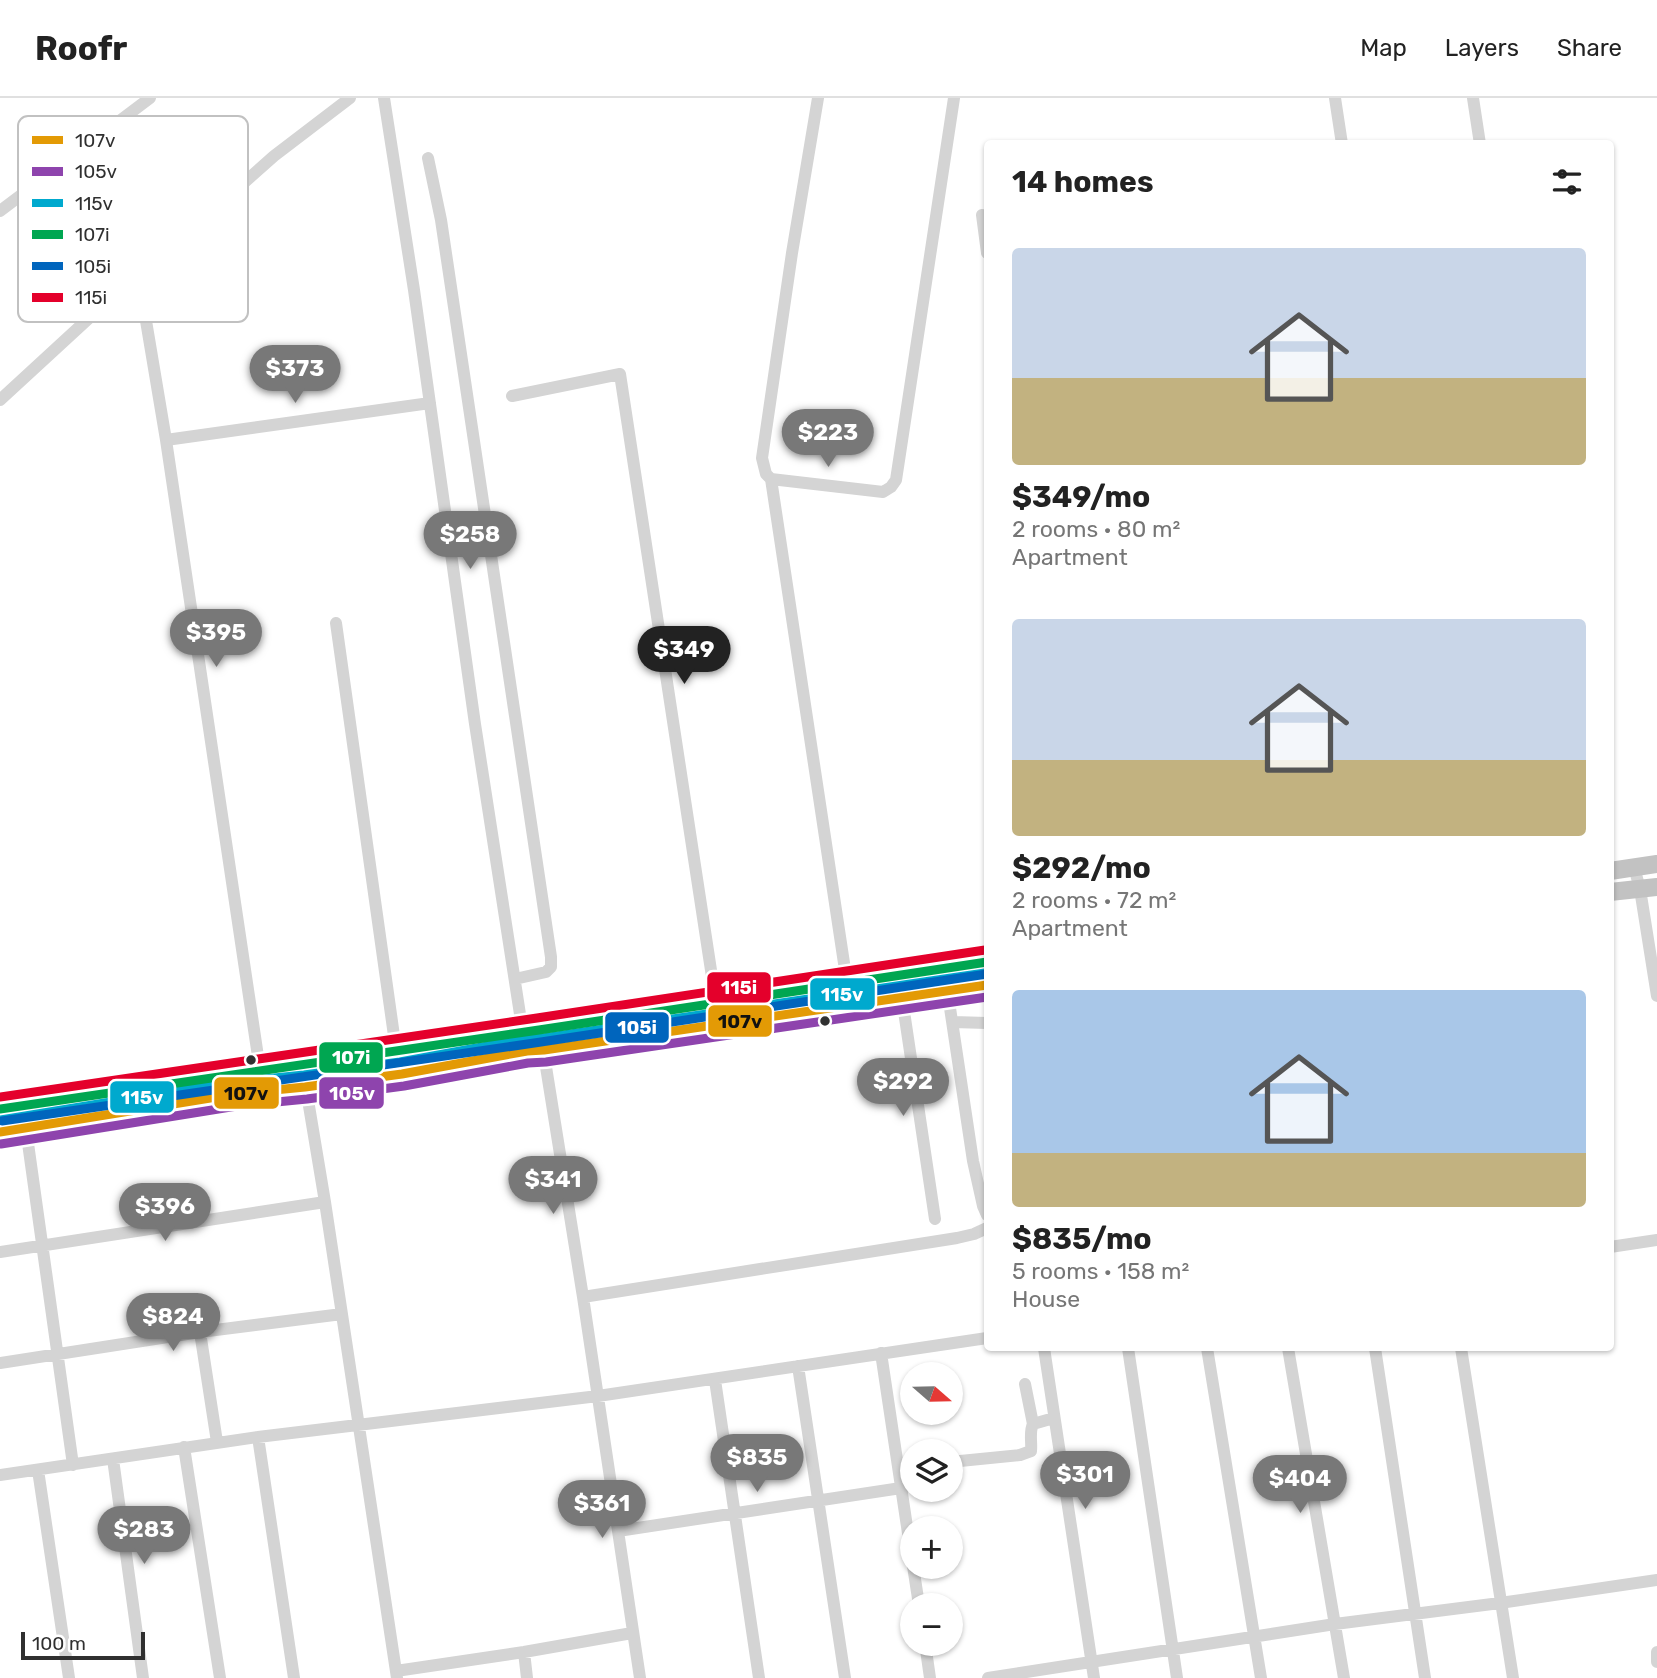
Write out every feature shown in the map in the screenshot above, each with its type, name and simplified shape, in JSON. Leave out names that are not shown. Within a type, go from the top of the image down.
[{"type":"highway","points":[[1614,870],[1657,864]]},
{"type":"highway","points":[[1614,892],[1648,888]]},
{"type":"highway","points":[[0,1109],[984,962]]},
{"type":"highway","points":[[0,1132],[263,1090],[305,1087],[402,1073],[535,1050],[984,985]]},
{"type":"street","points":[[126,116],[150,98]]},
{"type":"street","points":[[248,179],[350,98]]},
{"type":"street","points":[[384,98],[475,724],[516,979],[531,1031],[583,1297],[640,1678]]},
{"type":"street","points":[[818,98],[762,458],[766,474],[771,479],[852,1005]]},
{"type":"street","points":[[771,479],[884,492],[896,480],[954,98]]},
{"type":"street","points":[[1335,98],[1341,140]]},
{"type":"street","points":[[1473,98],[1479,140]]},
{"type":"street","points":[[428,158],[441,220],[551,957],[551,967],[546,972],[516,979]]},
{"type":"street","points":[[0,211],[18,198]]},
{"type":"street","points":[[982,215],[984,230]]},
{"type":"street","points":[[0,400],[85,322]]},
{"type":"street","points":[[146,322],[263,1090]]},
{"type":"street","points":[[512,396],[620,374],[716,1003]]},
{"type":"street","points":[[166,440],[429,403]]},
{"type":"street","points":[[336,623],[396,1050]]},
{"type":"street","points":[[1634,867],[1648,888],[1657,996]]},
{"type":"street","points":[[944,968],[973,1161],[984,1208]]},
{"type":"street","points":[[902,998],[935,1219]]},
{"type":"street","points":[[953,1022],[984,1023]]},
{"type":"street","points":[[302,1064],[396,1675],[632,1633]]},
{"type":"street","points":[[26,1129],[73,1465]]},
{"type":"street","points":[[0,1252],[325,1202]]},
{"type":"street","points":[[583,1297],[957,1238],[984,1229]]},
{"type":"street","points":[[1614,1246],[1657,1240]]},
{"type":"street","points":[[0,1363],[200,1332],[342,1314]]},
{"type":"street","points":[[200,1332],[217,1442]]},
{"type":"street","points":[[0,1475],[217,1442],[715,1380],[984,1338]]},
{"type":"street","points":[[1044,1351],[1094,1678]]},
{"type":"street","points":[[1128,1351],[1177,1678]]},
{"type":"street","points":[[1208,1351],[1261,1678]]},
{"type":"street","points":[[1290,1351],[1344,1678]]},
{"type":"street","points":[[1375,1351],[1425,1678]]},
{"type":"street","points":[[1461,1351],[1513,1678]]},
{"type":"street","points":[[881,1353],[900,1458]]},
{"type":"street","points":[[798,1366],[845,1678]]},
{"type":"street","points":[[715,1380],[760,1678]]},
{"type":"street","points":[[963,1461],[1020,1455],[1031,1451],[1030,1430],[1033,1424],[1025,1384]]},
{"type":"street","points":[[1033,1424],[1054,1418]]},
{"type":"street","points":[[258,1437],[294,1678]]},
{"type":"street","points":[[184,1447],[220,1678]]},
{"type":"street","points":[[113,1458],[143,1678]]},
{"type":"street","points":[[38,1470],[69,1678]]},
{"type":"street","points":[[618,1531],[818,1502],[900,1481]]},
{"type":"street","points":[[988,1678],[1335,1624],[1657,1580]]},
{"type":"street","points":[[523,1652],[527,1678]]},
{"type":"street","points":[[1657,1652],[1657,1662]]},
{"type":"street","points":[[927,1656],[930,1678]]},
{"type":"transit line","name":"115i","points":[[0,1097],[984,950]]},
{"type":"transit line","name":"107i","points":[[0,1109],[984,962]]},
{"type":"transit line","name":"115v","points":[[0,1120],[233,1082],[400,1062],[525,1039],[984,973]]},
{"type":"transit line","name":"105i","points":[[2,1121],[984,974]]},
{"type":"transit line","name":"107v","points":[[0,1132],[235,1094],[402,1074],[527,1051],[984,985]]},
{"type":"transit line","name":"105v","points":[[1,1144],[237,1106],[404,1086],[528,1063],[984,997]]}]
